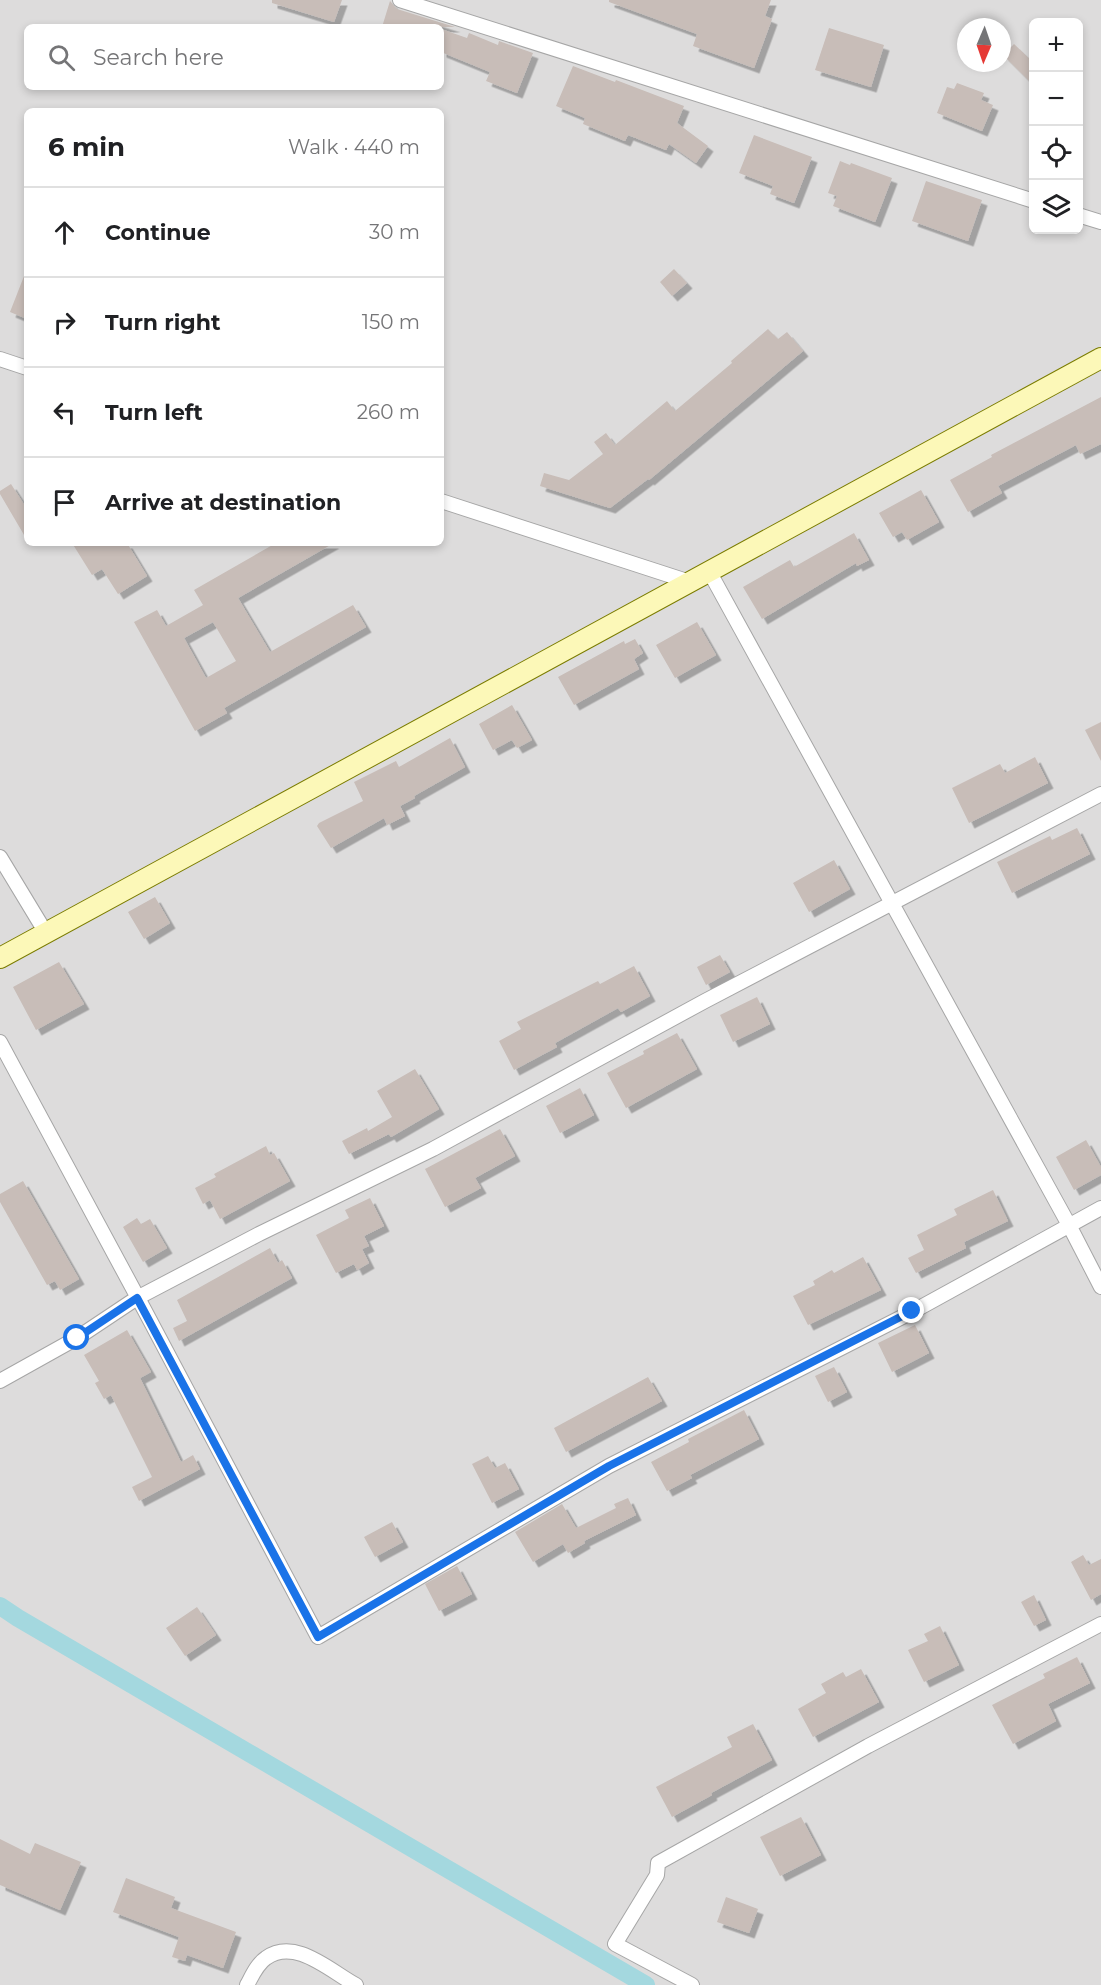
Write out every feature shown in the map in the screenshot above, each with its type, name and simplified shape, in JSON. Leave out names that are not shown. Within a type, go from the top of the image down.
[{"type":"street","points":[[400,0],[1029,199]]},
{"type":"street","points":[[1083,217],[1101,222]]},
{"type":"street","points":[[0,958],[1101,358]]},
{"type":"street","points":[[0,359],[24,367]]},
{"type":"street","points":[[444,502],[690,582]]},
{"type":"street","points":[[709,571],[1101,1287]]},
{"type":"street","points":[[0,1381],[77,1338],[137,1298],[258,1234],[433,1149],[705,1001],[1101,794]]},
{"type":"street","points":[[0,857],[46,933]]},
{"type":"street","points":[[0,1042],[318,1637],[609,1466],[912,1311],[1101,1208]]},
{"type":"street","points":[[692,1985],[615,1944],[657,1875],[657,1863],[868,1746],[1101,1624]]},
{"type":"street","points":[[247,1985],[261,1962],[283,1950],[298,1952],[356,1985]]},
{"type":"shaded area","points":[[0,0],[1101,0],[1101,1985],[0,1985]]},
{"type":"building","points":[[272,0],[342,0],[334,22],[272,3]]},
{"type":"building","points":[[609,0],[771,0],[765,16],[772,19],[754,68],[693,46],[697,34],[609,2]]},
{"type":"building","points":[[390,1],[397,9],[455,27],[444,27],[444,24],[383,24]]},
{"type":"building","points":[[829,28],[884,45],[871,87],[815,70]]},
{"type":"building","points":[[444,30],[467,38],[469,33],[498,45],[499,41],[533,53],[517,93],[486,81],[490,72],[444,53]]},
{"type":"building","points":[[1014,44],[1029,58],[1029,81],[1011,63],[1011,47]]},
{"type":"building","points":[[573,66],[684,106],[677,123],[708,146],[696,163],[669,144],[666,150],[628,135],[625,141],[583,124],[585,118],[556,106]]},
{"type":"building","points":[[957,83],[984,93],[981,100],[993,105],[982,131],[937,113],[947,87],[954,89]]},
{"type":"building","points":[[754,135],[812,157],[794,203],[770,194],[773,186],[739,173]]},
{"type":"building","points":[[840,161],[892,178],[875,222],[833,206],[837,196],[828,193]]},
{"type":"building","points":[[926,181],[982,200],[968,241],[912,221]]},
{"type":"building","points":[[674,269],[687,283],[672,296],[660,282]]},
{"type":"building","points":[[24,276],[24,318],[10,312]]},
{"type":"building","points":[[768,329],[778,339],[787,332],[803,351],[649,480],[610,508],[540,486],[544,473],[569,480],[603,454],[594,442],[606,433],[615,445],[667,401],[675,411]]},
{"type":"building","points":[[1101,397],[1101,444],[1080,454],[1076,445],[998,486],[1002,493],[968,512],[950,480],[992,457],[991,455]]},
{"type":"building","points":[[11,484],[24,504],[24,535],[0,494],[0,491]]},
{"type":"building","points":[[921,490],[939,522],[907,540],[902,532],[893,537],[879,513]]},
{"type":"building","points":[[854,533],[869,560],[857,566],[856,563],[762,619],[743,587],[790,560],[794,567]]},
{"type":"building","points":[[74,546],[129,546],[147,576],[118,594],[102,569],[92,575]]},
{"type":"building","points":[[271,546],[329,546],[238,598],[270,652],[353,605],[366,627],[224,708],[227,713],[195,731],[134,622],[157,610],[166,626],[203,605],[194,590]],"holes":[[[213,622],[236,661],[206,678],[184,638]]]},
{"type":"building","points":[[697,622],[716,655],[675,678],[656,645]]},
{"type":"building","points":[[635,639],[643,653],[634,659],[639,669],[574,705],[558,677],[624,641],[625,644]]},
{"type":"building","points":[[512,705],[532,740],[517,748],[512,740],[493,750],[479,724]]},
{"type":"building","points":[[1101,722],[1101,761],[1085,730]]},
{"type":"building","points":[[450,738],[465,767],[400,806],[405,816],[387,825],[384,818],[331,848],[317,826],[363,801],[354,782],[396,761],[399,767]]},
{"type":"building","points":[[1035,757],[1048,783],[969,823],[952,788],[1000,764],[1005,773]]},
{"type":"building","points":[[1077,828],[1090,854],[1012,893],[997,862],[1050,836],[1052,840]]},
{"type":"building","points":[[834,860],[850,889],[809,912],[793,883]]},
{"type":"building","points":[[155,897],[170,923],[144,939],[128,912]]},
{"type":"building","points":[[720,955],[730,972],[706,985],[697,967]]},
{"type":"building","points":[[59,962],[84,1004],[36,1030],[13,987]]},
{"type":"building","points":[[634,966],[650,996],[621,1012],[618,1008],[555,1043],[557,1047],[514,1070],[499,1041],[521,1029],[517,1022],[598,981],[600,984]]},
{"type":"building","points":[[757,997],[770,1024],[733,1042],[720,1015]]},
{"type":"building","points":[[677,1033],[697,1069],[626,1108],[607,1073],[644,1054],[643,1051]]},
{"type":"building","points":[[415,1069],[439,1109],[391,1137],[389,1134],[349,1154],[342,1141],[367,1128],[368,1131],[392,1117],[377,1091]]},
{"type":"building","points":[[580,1088],[594,1115],[560,1133],[546,1106]]},
{"type":"building","points":[[500,1129],[515,1156],[475,1178],[481,1188],[445,1207],[425,1169]]},
{"type":"building","points":[[1086,1140],[1101,1167],[1101,1175],[1074,1190],[1056,1157]]},
{"type":"building","points":[[266,1146],[270,1155],[274,1153],[290,1181],[220,1219],[210,1200],[203,1204],[195,1188],[216,1177],[214,1174]]},
{"type":"building","points":[[23,1181],[79,1279],[60,1290],[55,1281],[47,1285],[0,1202],[0,1194]]},
{"type":"building","points":[[993,1190],[1008,1221],[964,1242],[966,1248],[916,1273],[908,1258],[924,1250],[917,1235],[957,1215],[954,1209]]},
{"type":"building","points":[[370,1198],[384,1226],[364,1236],[369,1246],[362,1249],[369,1263],[357,1270],[354,1264],[336,1273],[316,1235],[349,1218],[345,1210]]},
{"type":"building","points":[[137,1218],[141,1224],[150,1219],[167,1248],[143,1262],[123,1227]]},
{"type":"building","points":[[270,1248],[278,1263],[282,1260],[292,1278],[179,1341],[173,1328],[187,1321],[177,1300]]},
{"type":"building","points":[[863,1257],[881,1290],[808,1325],[793,1296],[815,1285],[813,1281],[832,1270],[834,1273]]},
{"type":"building","points":[[915,1325],[929,1353],[892,1372],[878,1343]]},
{"type":"building","points":[[127,1330],[151,1372],[140,1378],[181,1462],[193,1455],[200,1469],[139,1501],[132,1487],[152,1477],[111,1395],[104,1399],[95,1383],[99,1381],[84,1355]]},
{"type":"building","points":[[834,1367],[847,1392],[828,1402],[815,1376]]},
{"type":"building","points":[[648,1377],[662,1401],[566,1452],[554,1428]]},
{"type":"building","points":[[744,1410],[759,1439],[690,1475],[692,1478],[667,1491],[651,1462],[689,1442],[688,1439]]},
{"type":"building","points":[[488,1456],[495,1468],[505,1463],[519,1489],[492,1503],[472,1464]]},
{"type":"building","points":[[628,1498],[636,1515],[584,1541],[585,1543],[568,1553],[563,1544],[533,1562],[515,1532],[562,1504],[576,1528],[616,1508],[614,1504]]},
{"type":"building","points":[[392,1522],[403,1542],[375,1557],[364,1537]]},
{"type":"building","points":[[1083,1555],[1089,1565],[1101,1559],[1101,1594],[1091,1600],[1071,1562]]},
{"type":"building","points":[[457,1566],[472,1594],[439,1611],[425,1584]]},
{"type":"building","points":[[1034,1595],[1046,1620],[1034,1626],[1021,1602]]},
{"type":"building","points":[[197,1607],[216,1635],[185,1656],[166,1628]]},
{"type":"building","points":[[940,1626],[959,1665],[924,1682],[908,1650],[928,1641],[924,1634]]},
{"type":"building","points":[[1077,1657],[1090,1683],[1048,1704],[1056,1721],[1013,1744],[992,1705],[1045,1678],[1043,1674]]},
{"type":"building","points":[[861,1669],[879,1702],[813,1737],[798,1709],[826,1693],[821,1684],[843,1672],[846,1677]]},
{"type":"building","points":[[753,1724],[772,1760],[672,1817],[656,1787],[732,1747],[727,1737]]},
{"type":"building","points":[[801,1817],[821,1855],[780,1876],[760,1837]]},
{"type":"building","points":[[0,1839],[30,1854],[35,1843],[81,1862],[60,1910],[0,1885]]},
{"type":"building","points":[[126,1878],[175,1897],[171,1908],[236,1932],[223,1968],[187,1955],[185,1961],[172,1957],[179,1937],[113,1912]]},
{"type":"building","points":[[726,1897],[758,1909],[749,1933],[717,1922]]},
{"type":"waterway","points":[[0,1606],[646,1985]]},
{"type":"route","points":[[77,1338],[137,1298],[318,1637],[609,1466],[912,1311]]}]
